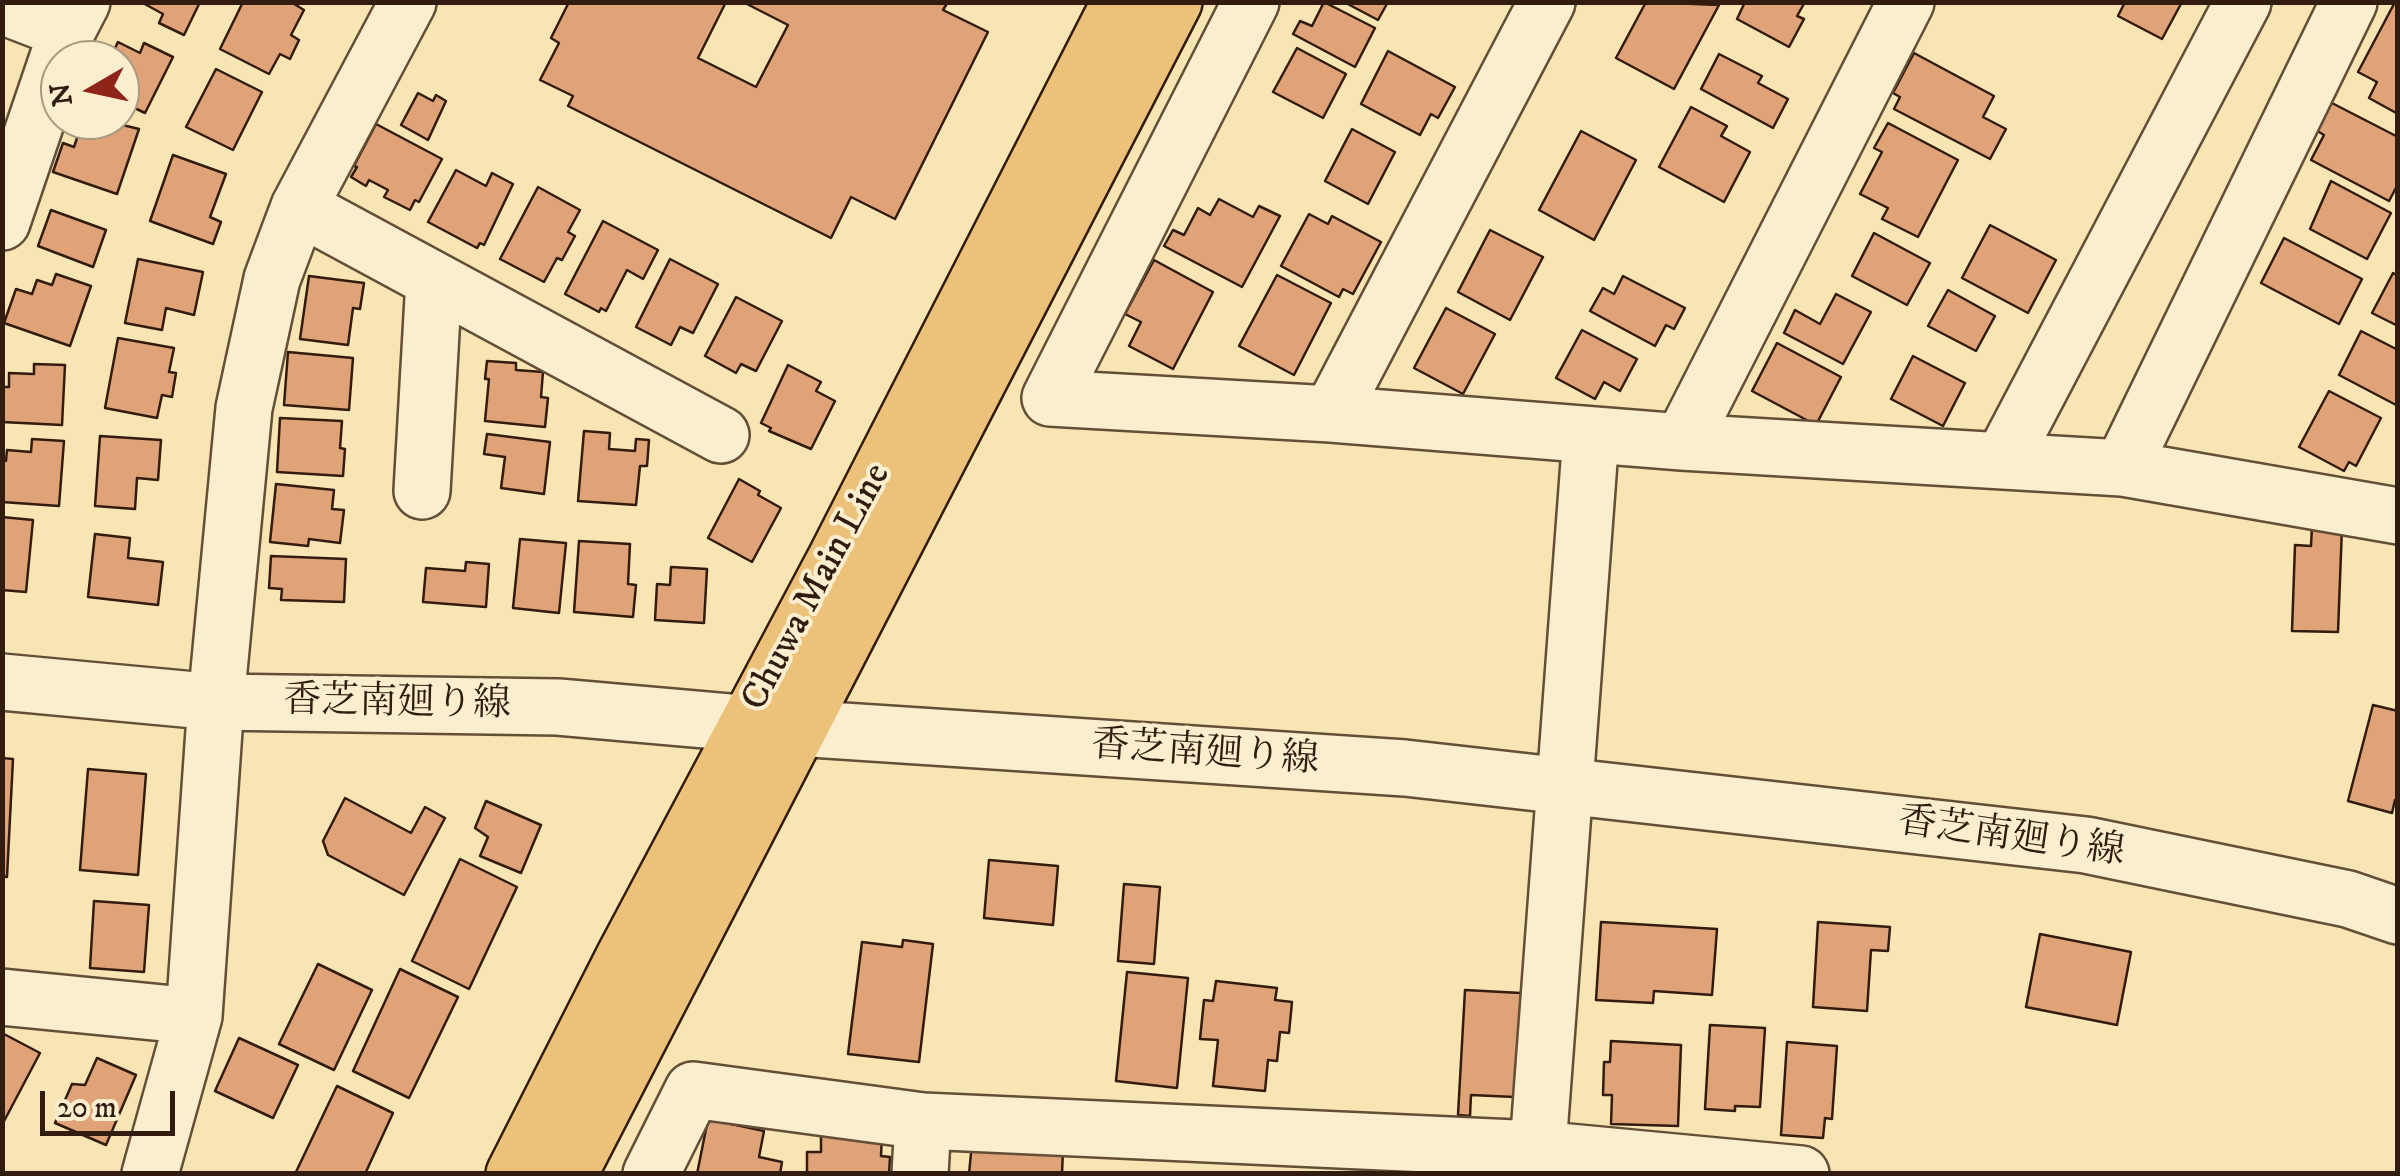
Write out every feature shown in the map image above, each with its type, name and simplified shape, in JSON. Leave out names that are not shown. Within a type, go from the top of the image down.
[{"type":"main road","name":"Chuwa Main Line","points":[[569,1174],[772,726],[836,558],[1120,2]]},
{"type":"main road","name":"Chuwa Main Line","points":[[514,1174],[772,726],[1174,2]]},
{"type":"street","points":[[150,1174],[194,1016],[216,702],[244,408],[272,279],[299,207],[408,2]]},
{"type":"street","points":[[1251,2],[1050,398],[2122,468],[2398,516]]},
{"type":"street","points":[[1332,414],[1547,2]]},
{"type":"street","points":[[1682,442],[1906,2]]},
{"type":"street","points":[[2002,461],[2244,2]]},
{"type":"street","points":[[2122,468],[2349,2]]},
{"type":"street","points":[[2,6],[75,17],[2,222]]},
{"type":"street","points":[[299,207],[721,434]]},
{"type":"street","points":[[422,491],[434,280]]},
{"type":"street","points":[[1537,1161],[1591,436]]},
{"type":"street","name":"香芝南廻り線","points":[[2,682],[216,702],[558,707],[772,726],[1405,768],[2086,845],[2348,900],[2398,916]]},
{"type":"street","points":[[2,997],[194,1016]]},
{"type":"street","points":[[651,1174],[692,1090],[922,1147],[1537,1161],[1802,1174]]},
{"type":"building","points":[[141,2],[200,2],[184,35],[159,23],[163,14]]},
{"type":"building","points":[[243,2],[291,2],[304,10],[291,35],[299,40],[290,59],[280,54],[269,74],[220,49]]},
{"type":"building","points":[[569,2],[726,2],[698,58],[756,87],[788,25],[743,2],[948,2],[943,10],[988,32],[895,219],[851,197],[831,238],[568,106],[573,96],[540,80],[559,43],[551,38]]},
{"type":"building","points":[[1324,2],[1375,28],[1355,67],[1293,34],[1300,21],[1312,26]]},
{"type":"building","points":[[1344,2],[1388,2],[1378,20]]},
{"type":"building","points":[[1646,2],[1719,5],[1674,89],[1616,58]]},
{"type":"building","points":[[1745,2],[1805,2],[1797,16],[1804,19],[1789,47],[1737,19]]},
{"type":"building","points":[[2125,2],[2182,2],[2162,39],[2118,16]]},
{"type":"building","points":[[2395,2],[2398,114],[2369,98],[2377,82],[2358,72]]},
{"type":"building","points":[[144,43],[173,57],[145,113],[140,111],[140,53]]},
{"type":"building","points":[[1297,48],[1346,74],[1323,118],[1273,92]]},
{"type":"building","points":[[1388,51],[1455,87],[1438,118],[1431,114],[1420,135],[1361,104]]},
{"type":"building","points":[[1914,53],[1994,96],[1983,117],[2006,129],[1990,159],[1894,109],[1900,97],[1893,93]]},
{"type":"building","points":[[1719,54],[1762,76],[1758,83],[1788,99],[1773,128],[1701,89]]},
{"type":"building","points":[[216,69],[262,92],[233,150],[186,127]]},
{"type":"building","points":[[418,93],[433,101],[436,95],[446,101],[428,140],[401,125]]},
{"type":"building","points":[[2328,101],[2398,137],[2398,184],[2389,201],[2311,160],[2324,135],[2314,129]]},
{"type":"building","points":[[1691,107],[1727,126],[1721,136],[1750,152],[1724,202],[1659,167]]},
{"type":"building","points":[[1888,123],[1958,160],[1918,237],[1882,219],[1888,208],[1860,194],[1882,152],[1874,148]]},
{"type":"building","points":[[376,124],[442,159],[419,202],[415,200],[410,210],[384,197],[388,190],[369,180],[366,186],[351,177]]},
{"type":"building","points":[[1352,129],[1395,152],[1368,204],[1325,181]]},
{"type":"building","points":[[1581,131],[1636,160],[1594,240],[1539,210]]},
{"type":"building","points":[[76,140],[135,140],[117,194],[53,172],[63,143],[74,147]]},
{"type":"building","points":[[173,155],[226,174],[210,217],[221,222],[213,244],[150,221]]},
{"type":"building","points":[[456,170],[486,186],[492,173],[513,184],[484,245],[480,243],[477,248],[428,222]]},
{"type":"building","points":[[2331,181],[2391,213],[2367,259],[2310,229]]},
{"type":"building","points":[[538,187],[580,210],[568,232],[575,236],[544,282],[500,259]]},
{"type":"building","points":[[1219,199],[1253,217],[1259,206],[1280,216],[1242,287],[1164,246],[1173,230],[1184,235],[1198,208],[1210,215]]},
{"type":"building","points":[[51,210],[106,230],[93,267],[38,246]]},
{"type":"building","points":[[1309,214],[1328,224],[1332,216],[1381,242],[1353,294],[1343,289],[1339,297],[1281,266]]},
{"type":"building","points":[[603,221],[658,250],[643,279],[627,270],[606,311],[601,308],[599,312],[565,294]]},
{"type":"building","points":[[1990,225],[2056,260],[2028,313],[1962,278]]},
{"type":"building","points":[[1490,230],[1543,257],[1510,320],[1458,292]]},
{"type":"building","points":[[1874,233],[1930,263],[1907,305],[1852,276]]},
{"type":"building","points":[[2284,238],[2362,279],[2339,324],[2261,283]]},
{"type":"building","points":[[138,259],[203,272],[194,315],[166,308],[162,330],[125,323]]},
{"type":"building","points":[[670,259],[718,284],[693,333],[680,327],[671,345],[636,327]]},
{"type":"building","points":[[1154,260],[1213,292],[1173,369],[1129,346],[1141,322],[1125,314]]},
{"type":"building","points":[[2393,273],[2398,276],[2398,326],[2372,313]]},
{"type":"building","points":[[56,274],[91,286],[70,346],[4,323],[16,289],[32,294],[37,280],[52,285]]},
{"type":"building","points":[[1277,275],[1331,303],[1294,375],[1239,346]]},
{"type":"building","points":[[309,276],[364,283],[360,309],[353,308],[348,345],[300,339]]},
{"type":"building","points":[[1623,276],[1685,308],[1674,329],[1666,325],[1655,346],[1590,311],[1603,288],[1614,294]]},
{"type":"building","points":[[1948,290],[1995,316],[1976,351],[1928,326]]},
{"type":"building","points":[[1836,294],[1871,312],[1843,364],[1784,333],[1795,310],[1820,324]]},
{"type":"building","points":[[736,297],[782,321],[756,371],[741,364],[736,373],[705,356]]},
{"type":"building","points":[[1446,308],[1495,334],[1463,394],[1414,368]]},
{"type":"building","points":[[1582,330],[1637,359],[1620,391],[1604,382],[1595,399],[1556,378]]},
{"type":"building","points":[[2361,331],[2398,350],[2398,406],[2339,375]]},
{"type":"building","points":[[118,338],[174,348],[169,372],[176,373],[172,397],[162,395],[157,418],[105,408]]},
{"type":"building","points":[[1777,343],[1841,377],[1816,425],[1752,391]]},
{"type":"building","points":[[288,352],[353,358],[349,410],[284,405]]},
{"type":"building","points":[[1913,356],[1965,383],[1943,426],[1891,399]]},
{"type":"building","points":[[487,361],[516,363],[516,370],[543,372],[541,397],[548,398],[545,427],[485,421]]},
{"type":"building","points":[[34,364],[65,365],[62,425],[2,422],[2,387],[9,387],[9,373],[34,374]]},
{"type":"building","points":[[788,365],[821,382],[816,391],[835,401],[811,449],[769,431],[771,428],[761,423]]},
{"type":"building","points":[[2329,391],[2381,418],[2356,466],[2349,462],[2344,471],[2299,447]]},
{"type":"building","points":[[280,418],[342,421],[343,476],[277,472]]},
{"type":"building","points":[[584,431],[610,433],[609,449],[635,451],[636,439],[649,440],[647,466],[640,466],[636,505],[578,501]]},
{"type":"building","points":[[487,434],[550,442],[544,494],[501,488],[505,457],[484,454]]},
{"type":"building","points":[[100,436],[161,440],[158,480],[137,478],[135,509],[95,506]]},
{"type":"building","points":[[32,439],[64,441],[59,506],[2,502],[2,461],[6,461],[7,450],[31,452]]},
{"type":"building","points":[[739,479],[781,508],[752,562],[708,538]]},
{"type":"building","points":[[276,484],[334,490],[332,509],[344,510],[340,543],[309,539],[308,546],[270,542]]},
{"type":"building","points":[[2,517],[33,520],[26,592],[2,590]]},
{"type":"building","points":[[2312,526],[2342,527],[2338,632],[2292,631],[2295,545],[2311,546]]},
{"type":"building","points":[[95,534],[130,538],[128,558],[163,562],[158,605],[88,597]]},
{"type":"building","points":[[520,539],[566,543],[559,613],[513,608]]},
{"type":"building","points":[[579,541],[630,544],[628,584],[636,585],[633,617],[574,612]]},
{"type":"building","points":[[271,556],[346,559],[344,602],[281,600],[282,589],[269,588]]},
{"type":"building","points":[[466,562],[489,564],[486,607],[423,602],[426,568],[465,571]]},
{"type":"building","points":[[671,567],[707,569],[704,623],[655,620],[657,584],[670,585]]},
{"type":"building","points":[[2373,705],[2398,711],[2398,801],[2395,800],[2392,813],[2348,801]]},
{"type":"building","points":[[2,758],[13,759],[7,877],[2,876]]},
{"type":"building","points":[[88,769],[146,774],[138,875],[80,870]]},
{"type":"building","points":[[345,798],[411,833],[425,807],[445,818],[404,895],[328,855],[323,841]]},
{"type":"building","points":[[486,801],[541,825],[521,873],[480,856],[488,837],[475,828]]},
{"type":"building","points":[[460,859],[517,887],[469,989],[412,961]]},
{"type":"building","points":[[989,860],[1058,866],[1053,925],[984,918]]},
{"type":"building","points":[[1124,884],[1160,887],[1154,964],[1118,961]]},
{"type":"building","points":[[94,901],[149,905],[144,972],[90,968]]},
{"type":"building","points":[[1601,922],[1717,929],[1712,995],[1654,991],[1653,1003],[1596,1000]]},
{"type":"building","points":[[1818,922],[1890,927],[1888,951],[1871,950],[1867,1011],[1813,1007]]},
{"type":"building","points":[[2040,934],[2131,952],[2117,1025],[2026,1007]]},
{"type":"building","points":[[903,940],[933,944],[919,1062],[848,1054],[862,942],[902,947]]},
{"type":"building","points":[[318,964],[372,990],[334,1070],[279,1044]]},
{"type":"building","points":[[400,969],[458,997],[409,1098],[353,1071]]},
{"type":"building","points":[[1127,972],[1188,978],[1177,1088],[1116,1081]]},
{"type":"building","points":[[1216,981],[1277,988],[1275,1000],[1292,1002],[1289,1033],[1280,1032],[1277,1061],[1268,1060],[1265,1091],[1213,1086],[1218,1040],[1200,1039],[1204,1000],[1213,1001]]},
{"type":"building","points":[[1465,990],[1521,993],[1515,1097],[1471,1095],[1470,1116],[1458,1115]]},
{"type":"building","points":[[1710,1025],[1765,1028],[1760,1107],[1735,1106],[1735,1111],[1705,1109]]},
{"type":"building","points":[[2,1033],[40,1053],[2,1125]]},
{"type":"building","points":[[239,1038],[298,1065],[273,1118],[215,1091]]},
{"type":"building","points":[[1611,1041],[1681,1045],[1678,1126],[1611,1124],[1612,1095],[1603,1095],[1604,1062],[1610,1062]]},
{"type":"building","points":[[1787,1042],[1837,1046],[1832,1119],[1825,1118],[1823,1138],[1781,1135]]},
{"type":"building","points":[[97,1058],[136,1075],[106,1145],[55,1123],[72,1084],[85,1085]]},
{"type":"building","points":[[337,1086],[393,1113],[365,1174],[295,1174]]},
{"type":"building","points":[[708,1119],[764,1131],[759,1157],[782,1162],[780,1174],[697,1174]]},
{"type":"building","points":[[821,1133],[882,1134],[881,1156],[890,1157],[889,1174],[807,1174],[807,1152],[821,1152]]},
{"type":"building","points":[[972,1143],[1063,1150],[1062,1174],[969,1174]]}]
